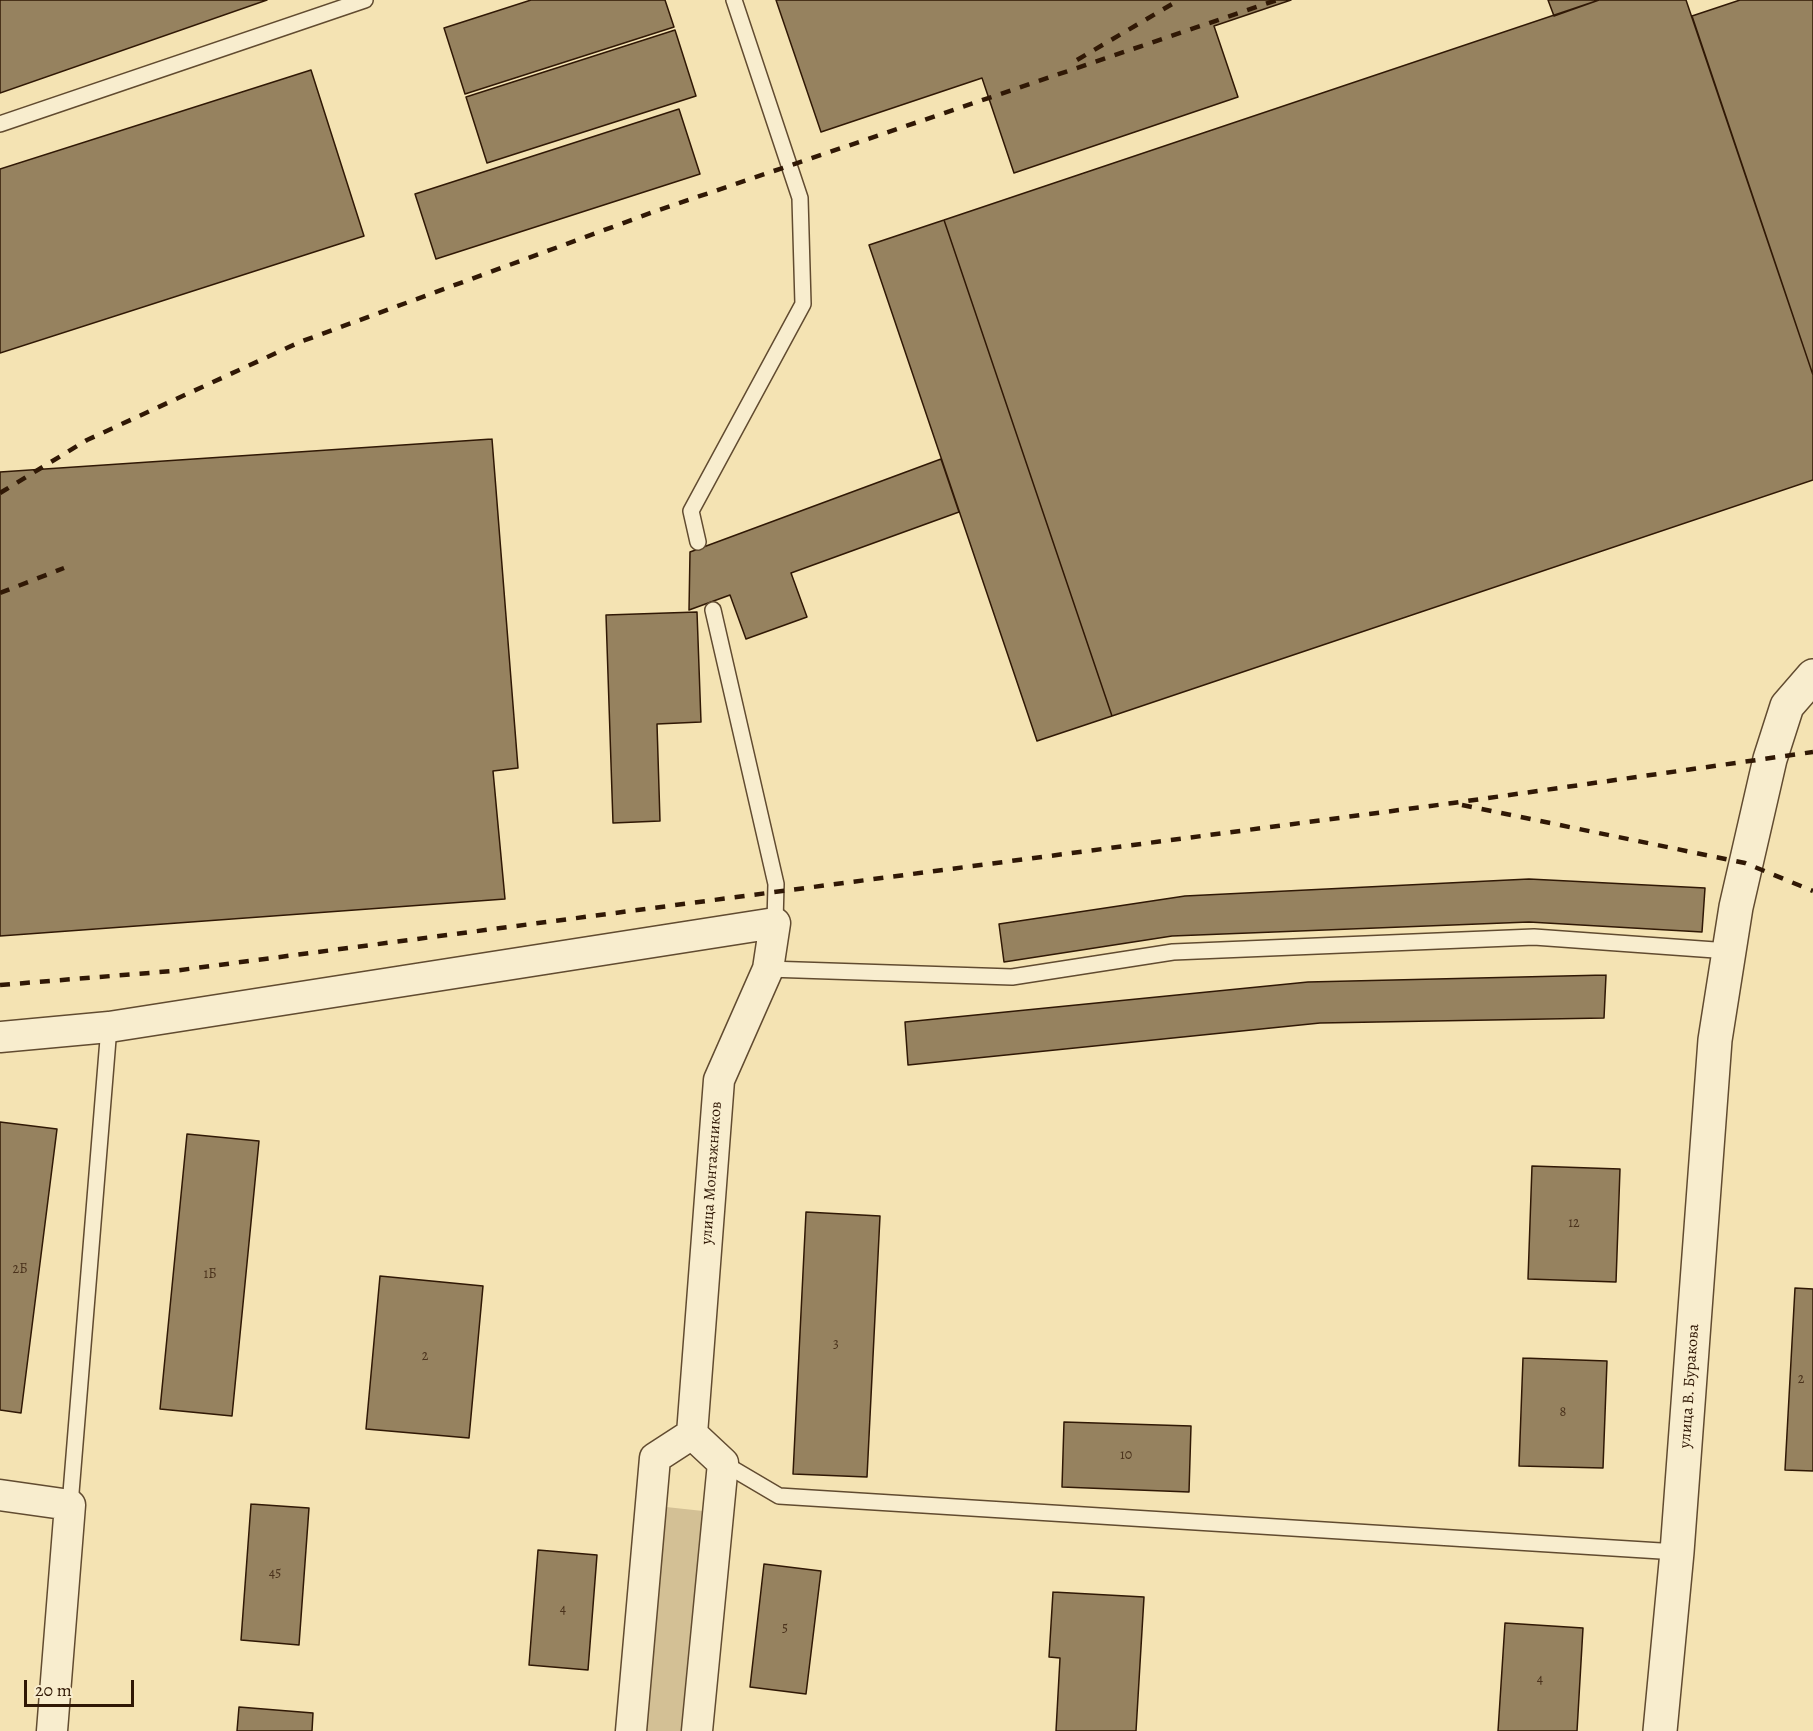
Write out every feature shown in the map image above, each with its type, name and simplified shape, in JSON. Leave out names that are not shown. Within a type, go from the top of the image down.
[{"type":"street","name":"улица В. Буракова","points":[[1659,1731],[1677,1552],[1716,1040],[1736,907],[1770,759],[1787,706],[1813,676]]},
{"type":"street","name":"улица Монтажников","points":[[692,1434],[719,1080],[768,969],[774,923]]},
{"type":"street","points":[[0,1037],[109,1027],[774,923]]},
{"type":"street","points":[[631,1731],[655,1458],[692,1434],[723,1463],[697,1731]]},
{"type":"street","points":[[0,1495],[70,1505],[52,1731]]},
{"type":"lane","points":[[0,124],[364,0]]},
{"type":"lane","points":[[698,542],[691,511],[803,304],[800,198],[734,0]]},
{"type":"lane","points":[[713,610],[776,884],[774,923]]},
{"type":"lane","points":[[768,969],[1012,977],[1173,952],[1534,938],[1729,951]]},
{"type":"lane","points":[[70,1505],[109,1027]]},
{"type":"lane","points":[[723,1463],[779,1496],[1677,1552]]},
{"type":"shaded area","points":[[666,1507],[703,1511],[682,1731],[644,1731]]},
{"type":"building","points":[[0,0],[267,0],[0,93]]},
{"type":"building","points":[[531,0],[665,0],[674,27],[465,94],[444,28]]},
{"type":"building","points":[[776,0],[1291,0],[1214,26],[1238,97],[1014,173],[982,78],[821,132]]},
{"type":"building","points":[[1548,0],[1599,0],[1554,16]]},
{"type":"building","points":[[1599,0],[1686,0],[1813,375],[1813,480],[1112,716],[944,220]]},
{"type":"building","points":[[1740,0],[1813,0],[1813,375],[1692,16]]},
{"type":"building","points":[[675,30],[696,96],[487,163],[466,97]]},
{"type":"building","points":[[311,70],[364,236],[0,353],[0,169]]},
{"type":"building","points":[[679,109],[700,174],[436,259],[415,194]]},
{"type":"building","points":[[944,220],[1112,716],[1037,741],[869,245]]},
{"type":"building","points":[[492,439],[518,768],[493,771],[505,899],[0,936],[0,472]]},
{"type":"building","points":[[941,459],[959,512],[791,573],[807,617],[746,639],[730,595],[689,610],[690,552]]},
{"type":"building","points":[[697,612],[701,722],[657,724],[660,821],[613,823],[606,615]]},
{"type":"building","points":[[1529,879],[1705,888],[1702,932],[1529,922],[1172,936],[1004,962],[999,924],[1185,896]]},
{"type":"building","points":[[1606,975],[1604,1018],[1320,1023],[908,1065],[905,1022],[1308,982]]},
{"type":"building","points":[[0,1122],[57,1129],[21,1413],[0,1410]]},
{"type":"building","points":[[187,1134],[259,1141],[232,1416],[160,1409]]},
{"type":"building","points":[[1532,1166],[1620,1169],[1616,1282],[1528,1279]]},
{"type":"building","points":[[806,1212],[880,1216],[867,1477],[793,1474]]},
{"type":"building","points":[[380,1276],[483,1286],[469,1438],[366,1429]]},
{"type":"building","points":[[1795,1288],[1813,1289],[1813,1471],[1785,1470]]},
{"type":"building","points":[[1523,1358],[1607,1361],[1603,1468],[1519,1466]]},
{"type":"building","points":[[1064,1422],[1191,1426],[1189,1492],[1062,1487]]},
{"type":"building","points":[[251,1504],[309,1508],[299,1645],[241,1640]]},
{"type":"building","points":[[538,1550],[597,1555],[588,1670],[529,1665]]},
{"type":"building","points":[[764,1564],[821,1571],[806,1694],[750,1687]]},
{"type":"building","points":[[1053,1592],[1144,1597],[1136,1731],[1056,1731],[1060,1658],[1049,1657]]},
{"type":"building","points":[[1505,1623],[1583,1628],[1577,1731],[1498,1731]]},
{"type":"building","points":[[239,1707],[313,1713],[312,1731],[237,1731]]},
{"type":"railway","points":[[1077,60],[1179,0]]},
{"type":"railway","points":[[0,493],[87,440],[300,342],[656,211],[1277,0]]},
{"type":"railway","points":[[0,593],[64,568]]},
{"type":"railway","points":[[0,985],[173,971],[1453,803],[1813,752]]},
{"type":"railway","points":[[1462,805],[1745,863],[1813,891]]}]
